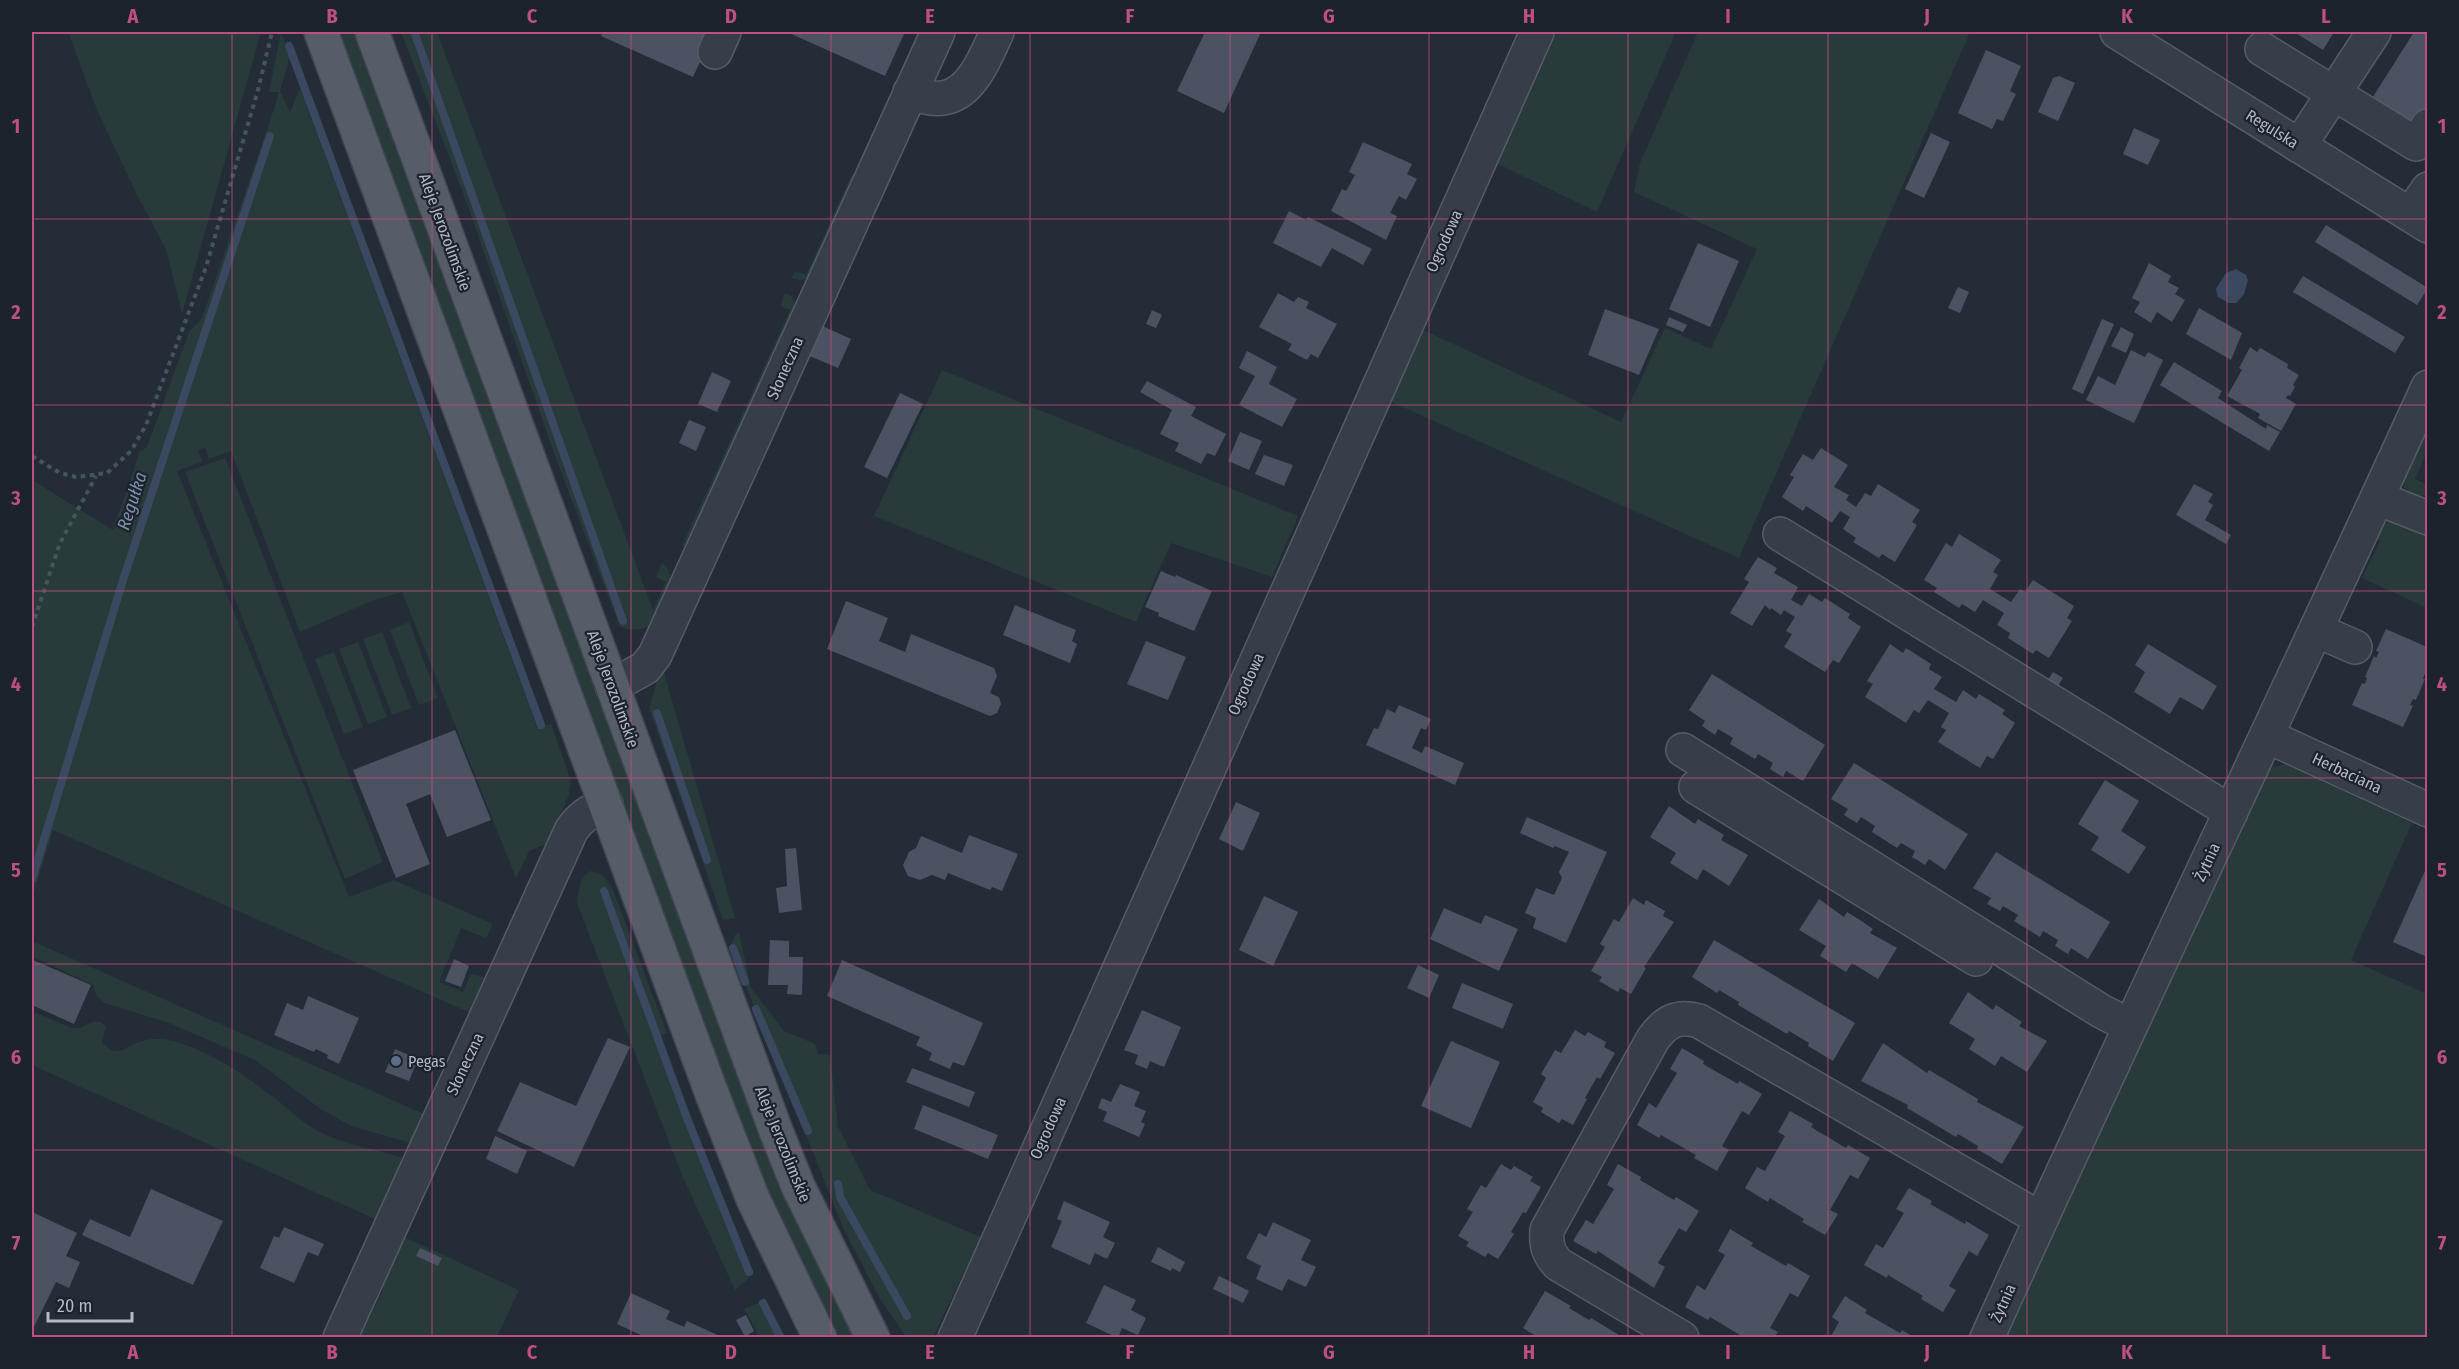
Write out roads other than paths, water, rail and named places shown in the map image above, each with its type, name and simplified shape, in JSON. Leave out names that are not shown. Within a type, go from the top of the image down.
[{"type":"main road","points":[[321,32],[753,1199],[820,1338]]},
{"type":"main road","name":"Aleje Jerozolimskie","points":[[372,32],[781,1142],[798,1185],[873,1338]]},
{"type":"street","name":"Słoneczna","points":[[612,686],[645,668],[655,655],[938,32]]},
{"type":"street","points":[[910,92],[921,97],[937,99],[954,96],[976,76],[997,32]]},
{"type":"street","name":"Ogrodowa","points":[[955,1338],[1537,32]]},
{"type":"street","name":"Regulska","points":[[2117,32],[2299,146],[2422,210]]},
{"type":"street","points":[[2299,146],[2374,32]]},
{"type":"street","points":[[2262,49],[2416,144],[2427,126]]},
{"type":"street","name":"Żytnia","points":[[1987,1338],[2427,387]]},
{"type":"street","points":[[2377,498],[2427,518]]},
{"type":"street","points":[[1780,534],[2230,812]]},
{"type":"street","points":[[2316,630],[2355,648]]},
{"type":"street","name":"Herbaciana","points":[[2267,736],[2427,810]]},
{"type":"street","points":[[1683,750],[2102,1011],[2125,1037]]},
{"type":"street","points":[[1696,787],[2125,1037]]},
{"type":"street","name":"Słoneczna","points":[[340,1338],[571,831],[578,820],[587,813],[606,804]]},
{"type":"street","points":[[1682,1338],[1558,1264],[1550,1256],[1546,1244],[1547,1230],[1653,1039],[1662,1027],[1673,1020],[1686,1017],[1699,1021],[2041,1219]]},
{"type":"water","points":[[2236,269],[2246,275],[2248,280],[2244,294],[2236,303],[2229,303],[2218,297],[2216,289],[2226,273]]},
{"type":"waterway","points":[[415,34],[623,621]]},
{"type":"waterway","points":[[289,46],[541,725]]},
{"type":"waterway","name":"Regułka","points":[[32,879],[123,580],[270,136]]},
{"type":"waterway","points":[[657,713],[707,860]]},
{"type":"waterway","points":[[604,891],[685,1113],[749,1272]]},
{"type":"waterway","points":[[733,948],[745,982]]},
{"type":"waterway","points":[[756,1009],[808,1131]]},
{"type":"waterway","points":[[838,1184],[840,1197],[907,1316]]},
{"type":"waterway","points":[[763,1303],[781,1338]]},
{"type":"place","name":"Pegas","points":[[396,1061]]}]
